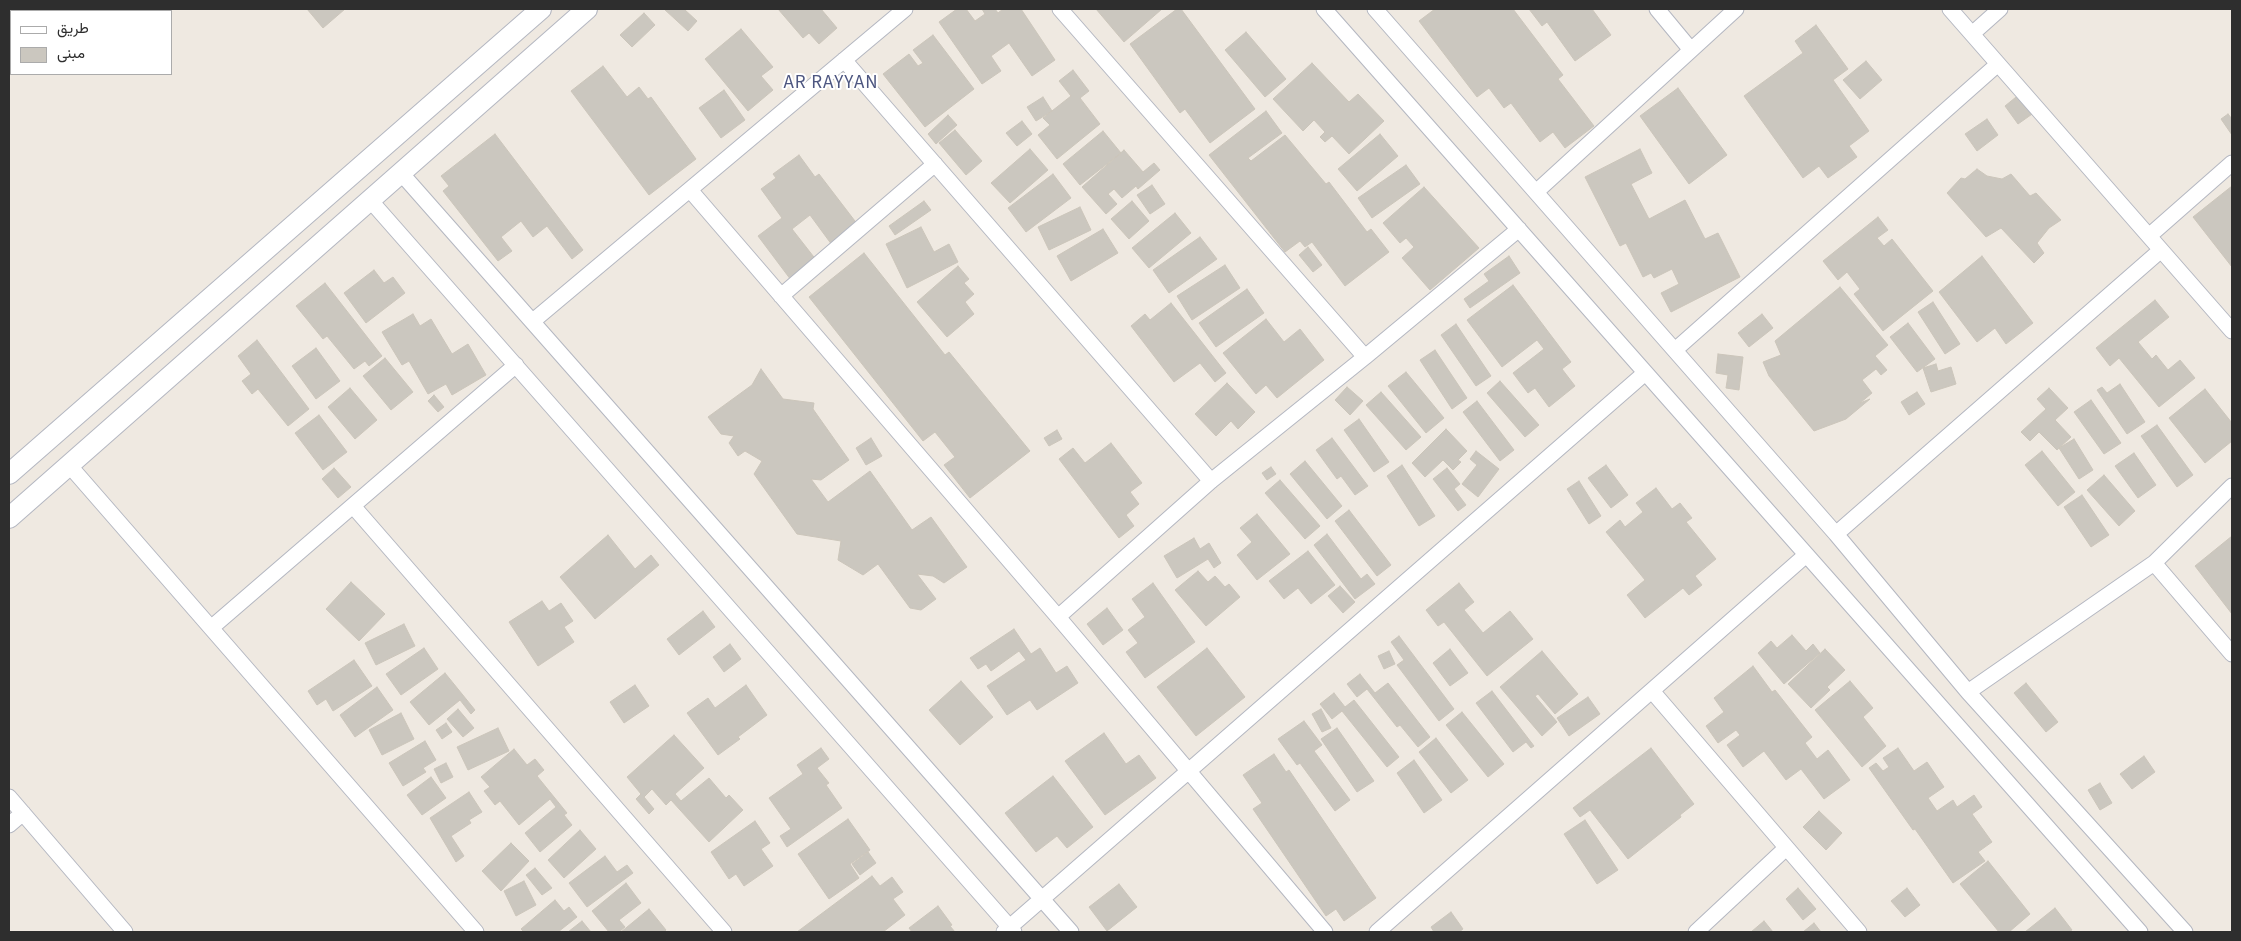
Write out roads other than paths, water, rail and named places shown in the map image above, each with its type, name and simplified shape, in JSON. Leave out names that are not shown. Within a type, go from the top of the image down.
[{"type":"street","points":[[9,474],[541,9]]},
{"type":"street","points":[[9,518],[587,9]]},
{"type":"street","points":[[532,321],[905,9]]},
{"type":"street","points":[[1060,9],[1365,357]]},
{"type":"street","points":[[1324,9],[2140,932]]},
{"type":"street","points":[[1375,9],[1836,534],[1968,692],[2185,932]]},
{"type":"street","points":[[1657,9],[1691,50]]},
{"type":"street","points":[[1536,192],[1736,9]]},
{"type":"street","points":[[1950,9],[2232,331]]},
{"type":"street","points":[[1972,34],[2000,9]]},
{"type":"street","points":[[844,60],[1211,481]]},
{"type":"street","points":[[1675,350],[1998,64]]},
{"type":"street","points":[[2149,236],[2232,163]]},
{"type":"street","points":[[781,296],[935,164]]},
{"type":"street","points":[[401,172],[1071,932]]},
{"type":"street","points":[[690,190],[1058,617],[1325,932]]},
{"type":"street","points":[[370,200],[1010,931],[1042,899],[1645,373]]},
{"type":"street","points":[[1058,617],[1211,481],[1365,357],[1519,229]]},
{"type":"street","points":[[1836,534],[2162,250]]},
{"type":"street","points":[[211,628],[516,365]]},
{"type":"street","points":[[69,465],[476,932]]},
{"type":"street","points":[[1968,692],[2154,563],[2232,486]]},
{"type":"street","points":[[353,506],[724,932]]},
{"type":"street","points":[[1377,932],[1806,555]]},
{"type":"street","points":[[2154,563],[2232,654]]},
{"type":"street","points":[[1652,691],[1785,849],[1858,932]]},
{"type":"street","points":[[9,797],[125,932]]},
{"type":"street","points":[[9,824],[23,813]]},
{"type":"street","points":[[1696,932],[1785,849]]},
{"type":"district","name":"AR RAYYAN","points":[[831,84]]}]
